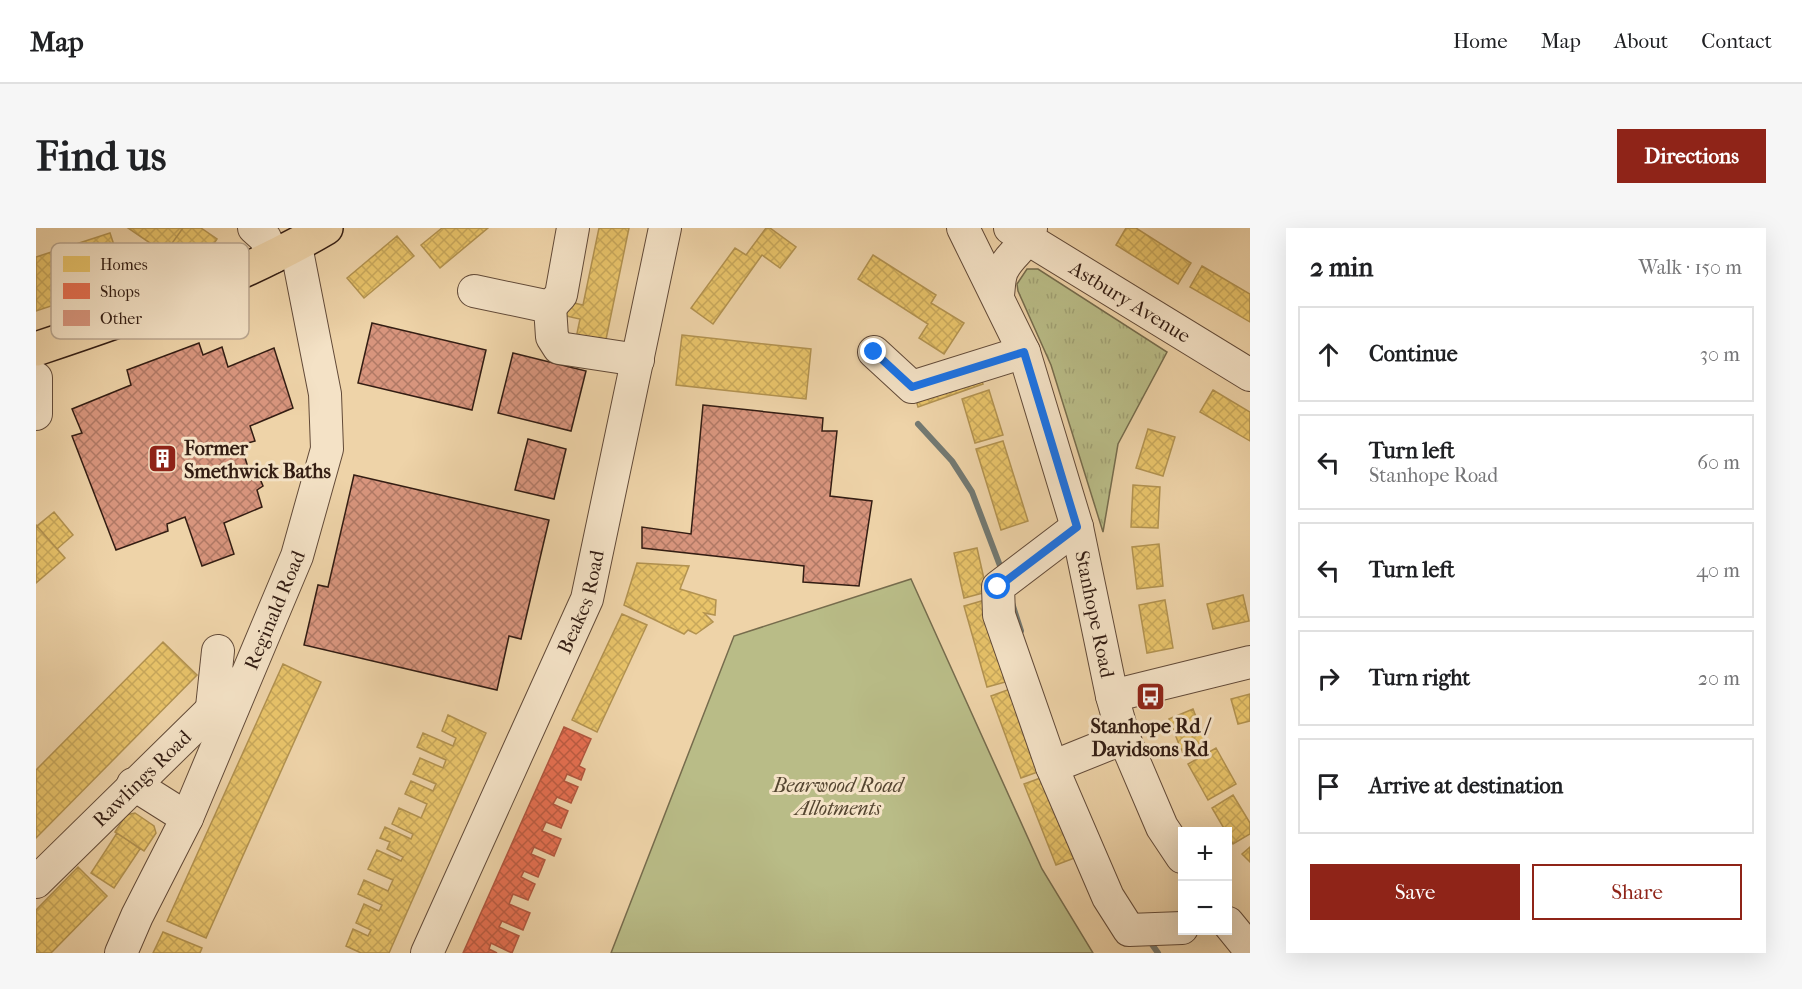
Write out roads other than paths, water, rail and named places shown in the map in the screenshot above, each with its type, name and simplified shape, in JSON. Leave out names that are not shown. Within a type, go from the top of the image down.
[{"type":"main road","points":[[249,267],[284,252],[326,228]]},
{"type":"main road","points":[[36,349],[64,339]]},
{"type":"street","name":"Reginald Road","points":[[121,953],[137,916],[187,818],[297,556],[327,449],[325,394],[284,252],[255,228]]},
{"type":"street","points":[[573,228],[561,295],[550,308],[552,337],[559,348],[638,360]]},
{"type":"street","name":"Beakes Road","points":[[427,953],[587,599],[665,228]]},
{"type":"street","name":"Stanhope Road","points":[[963,228],[998,295],[1024,352],[1077,527],[1112,696],[1124,738],[1162,827],[1178,851]]},
{"type":"street","points":[[998,295],[1001,272],[1014,254],[1023,232]]},
{"type":"street","name":"Astbury Avenue","points":[[1023,232],[1250,375]]},
{"type":"street","points":[[474,291],[550,308]]},
{"type":"street","points":[[874,352],[912,387],[1024,352]]},
{"type":"street","points":[[36,378],[36,414]]},
{"type":"street","points":[[1077,527],[998,587],[999,615],[1052,766],[1108,897],[1129,930],[1178,928]]},
{"type":"street","points":[[212,707],[218,651]]},
{"type":"street","name":"Stanhope Road","points":[[1112,696],[1250,662]]},
{"type":"street","name":"Rawlings Road","points":[[36,882],[133,784],[248,675]]},
{"type":"street","points":[[1052,766],[1124,738]]},
{"type":"street","points":[[133,784],[187,818]]},
{"type":"street","points":[[1232,929],[1250,950]]},
{"type":"waterway","points":[[918,424],[952,461],[972,492],[1002,571]]},
{"type":"waterway","points":[[1012,603],[1021,631]]},
{"type":"waterway","points":[[1151,943],[1158,953]]},
{"type":"place","name":"Former Smethwick Baths","points":[[163,459]]},
{"type":"place","name":"Stanhope Rd / Davidsons Rd","points":[[1150,696]]},
{"type":"park label","name":"Bearwood Road Allotments","points":[[838,796]]}]
